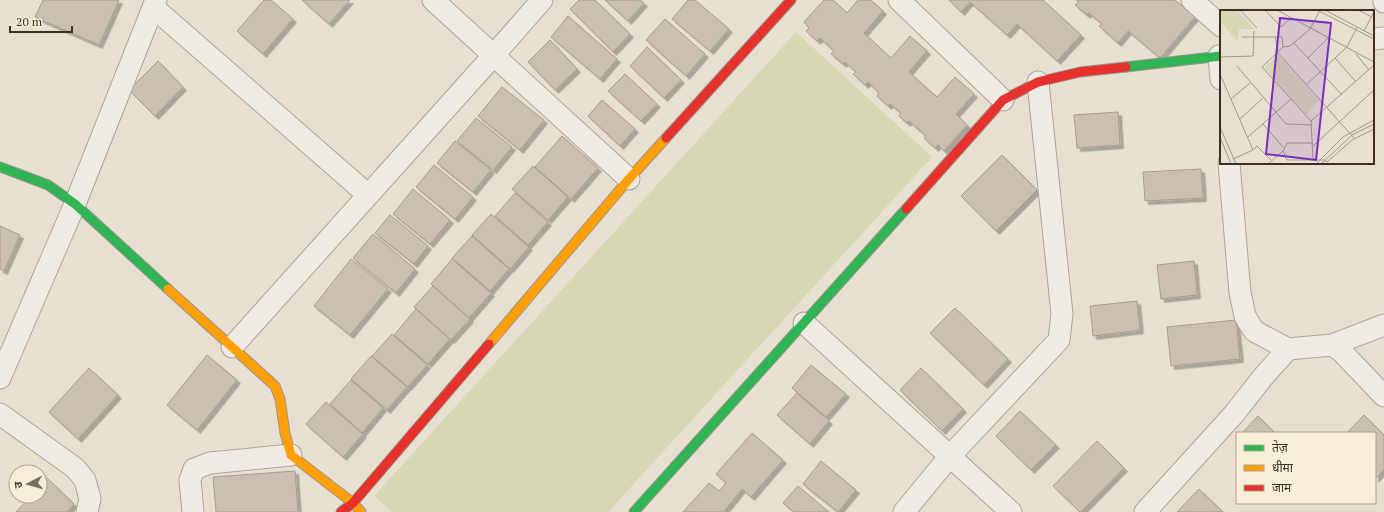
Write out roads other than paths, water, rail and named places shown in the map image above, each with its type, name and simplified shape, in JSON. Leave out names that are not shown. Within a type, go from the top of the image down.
[{"type":"street","points":[[433,0],[630,179]]},
{"type":"street","points":[[232,347],[542,0]]},
{"type":"street","points":[[341,512],[353,503],[630,179],[791,0]]},
{"type":"street","points":[[899,0],[1003,100]]},
{"type":"street","points":[[1192,0],[1220,25]]},
{"type":"street","points":[[0,378],[75,204],[154,4],[368,195]]},
{"type":"street","points":[[1374,39],[1384,38]]},
{"type":"street","points":[[634,512],[1003,100],[1038,82],[1080,72],[1220,56]]},
{"type":"street","points":[[904,512],[950,456],[1059,340],[1062,314],[1038,82]]},
{"type":"street","points":[[1229,164],[1240,293],[1245,316],[1254,331],[1288,349],[1332,345],[1384,325]]},
{"type":"street","points":[[0,167],[48,185],[75,204],[275,386],[280,399],[285,433],[291,455],[353,503],[361,512]]},
{"type":"street","points":[[804,323],[1011,512]]},
{"type":"street","points":[[1332,345],[1341,351],[1384,396]]},
{"type":"street","points":[[1145,512],[1234,414],[1263,377],[1288,349]]},
{"type":"street","points":[[0,414],[75,468],[85,480],[90,499],[87,512]]},
{"type":"street","points":[[193,512],[190,480],[194,470],[210,463],[291,455]]}]
